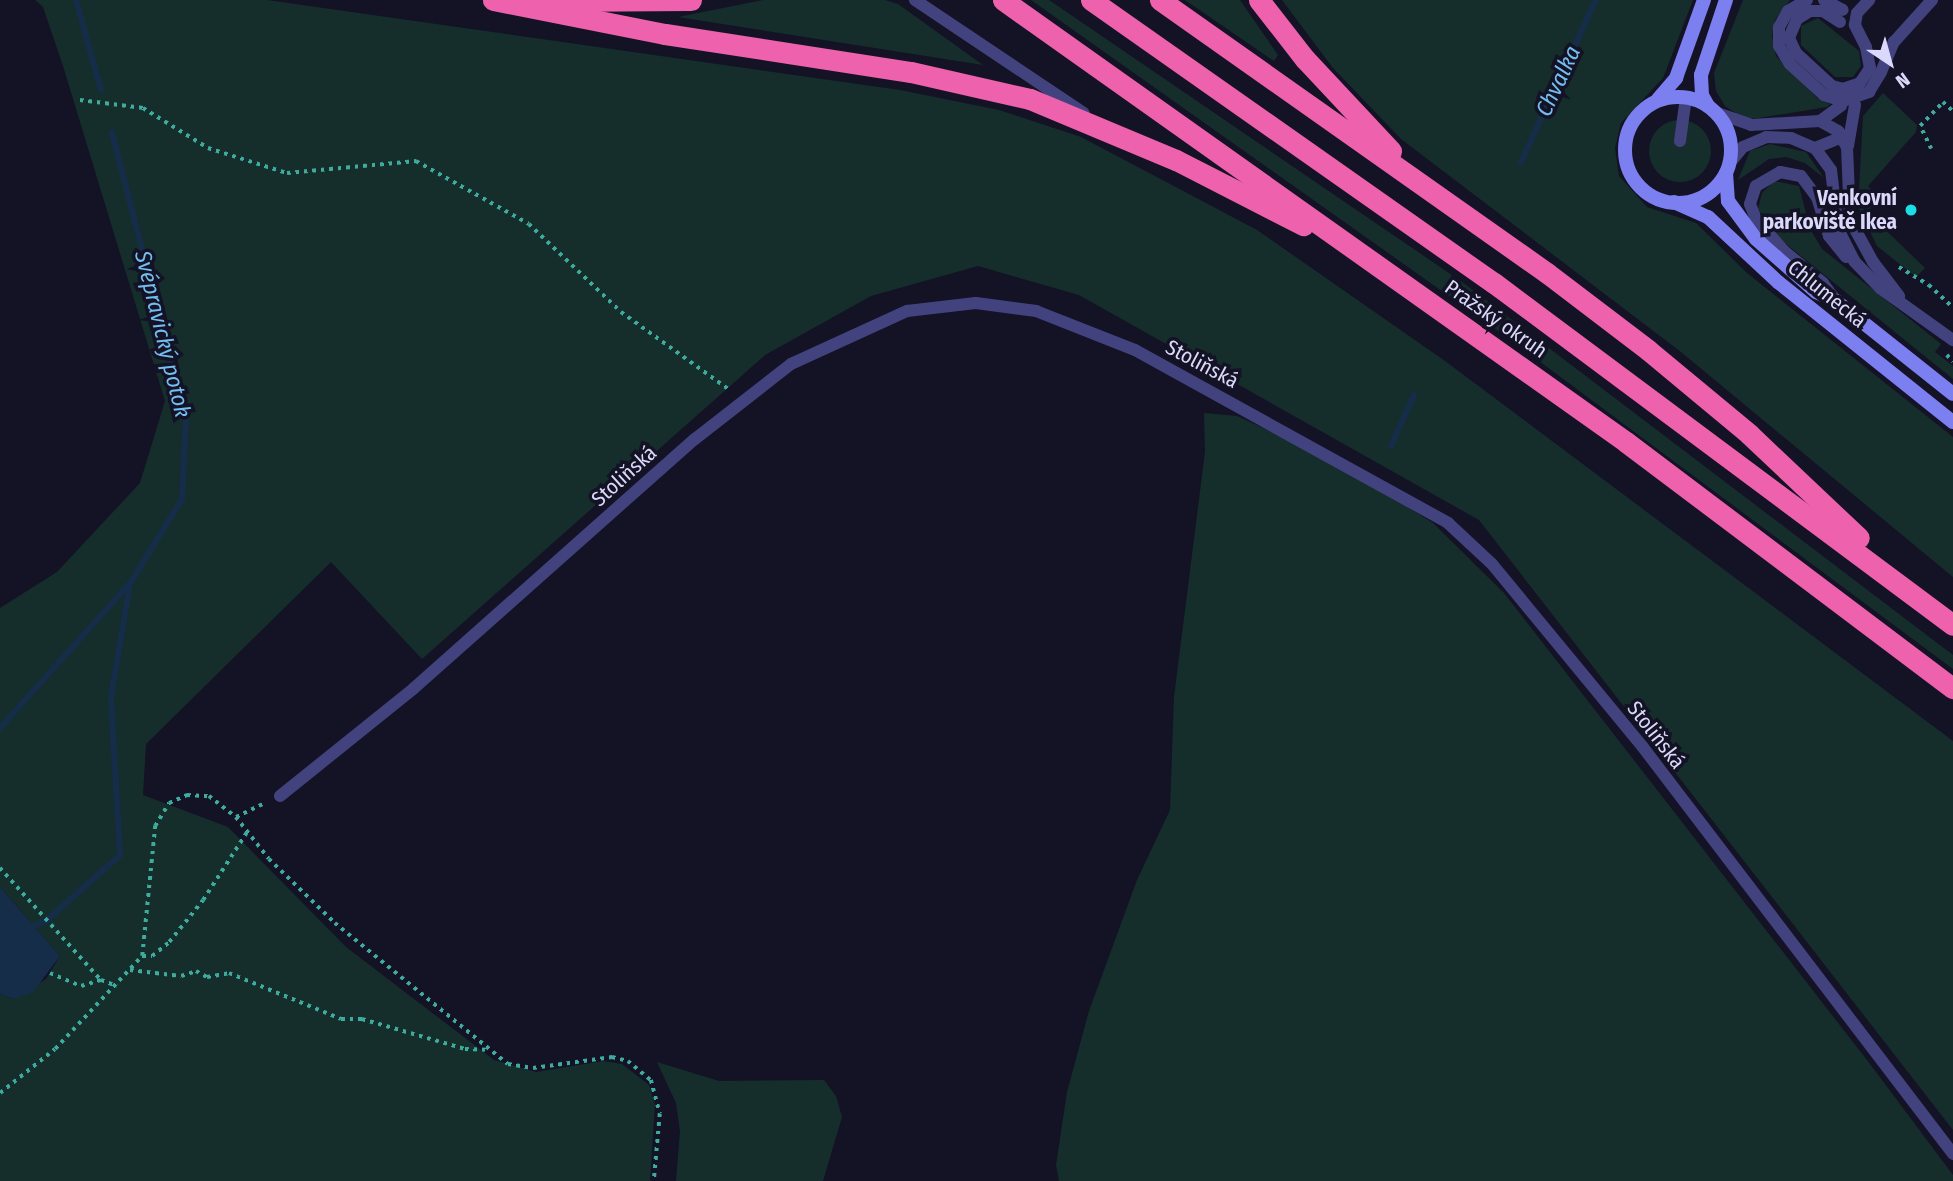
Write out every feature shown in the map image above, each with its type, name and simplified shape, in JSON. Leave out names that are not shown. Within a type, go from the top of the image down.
[{"type":"highway","points":[[493,0],[665,34],[911,72],[1030,99],[1123,136],[1373,262]]},
{"type":"highway","points":[[545,0],[691,0]]},
{"type":"highway","name":"Pražský okruh","points":[[1003,0],[1626,442],[1953,688]]},
{"type":"highway","name":"Pražský okruh","points":[[1091,0],[1494,283],[1953,625]]},
{"type":"highway","points":[[1160,0],[1421,183],[1648,350],[1749,434],[1928,606]]},
{"type":"highway","points":[[1259,0],[1306,59],[1421,183]]},
{"type":"main road","points":[[1704,0],[1676,78],[1630,127],[1626,159],[1644,190],[1674,202],[1705,195],[1728,168],[1730,140],[1700,87],[1704,61],[1726,0]]},
{"type":"main road","points":[[1654,102],[1686,97],[1712,109]]},
{"type":"main road","name":"Chlumecká","points":[[1728,168],[1728,201],[1744,227],[1793,274],[1836,301],[1953,394]]},
{"type":"main road","name":"Chlumecká","points":[[1674,202],[1709,217],[1777,282],[1953,422]]},
{"type":"lane","points":[[915,0],[1010,67],[1123,136]]},
{"type":"lane","points":[[1807,0],[1788,11],[1779,27],[1779,46],[1790,64],[1824,95],[1843,101],[1869,92],[1876,68],[1855,25],[1857,13],[1869,0]]},
{"type":"lane","points":[[1824,0],[1842,16],[1823,11],[1801,15],[1791,30],[1794,50],[1840,88],[1860,83],[1876,68],[1894,42],[1932,0]]},
{"type":"lane","points":[[1680,141],[1686,97]]},
{"type":"lane","points":[[1855,105],[1847,135],[1850,220],[1873,262],[1902,299]]},
{"type":"lane","points":[[1820,121],[1841,106]]},
{"type":"lane","points":[[1712,109],[1751,125],[1820,121],[1847,135]]},
{"type":"lane","points":[[1815,148],[1847,135]]},
{"type":"lane","points":[[1728,168],[1743,147],[1766,137],[1791,138],[1815,148],[1831,170],[1838,229],[1862,272]]},
{"type":"lane","points":[[1836,301],[1823,283],[1756,219],[1750,204],[1756,186],[1780,172],[1801,176],[1816,197],[1829,236],[1862,272],[1902,299],[1953,341]]},
{"type":"lane","name":"Stoliňská","points":[[279,796],[413,689],[744,400],[791,363],[907,311],[976,303],[1036,311],[1135,350],[1423,505],[1492,564],[1642,747],[1953,1154]]},
{"type":"path","points":[[80,100],[143,108],[208,148],[287,173],[416,161],[529,224],[621,312],[744,400]]},
{"type":"path","points":[[1931,149],[1920,126],[1943,102],[1953,111]]},
{"type":"path","points":[[1896,265],[1929,285],[1953,307]]},
{"type":"path","points":[[0,1093],[55,1049],[117,986],[142,956],[155,826],[169,803],[187,794],[209,796],[236,817],[247,832],[335,923],[508,1064],[533,1068],[577,1059],[612,1057],[628,1061],[651,1080],[658,1096],[654,1181]]},
{"type":"path","points":[[236,817],[279,796]]},
{"type":"path","points":[[142,956],[152,957],[169,942],[203,900],[247,832]]},
{"type":"path","points":[[0,868],[101,980],[117,986]]},
{"type":"path","points":[[130,970],[181,976],[196,971],[207,977],[229,973],[341,1019],[362,1019],[465,1049],[488,1050]]},
{"type":"path","points":[[50,972],[81,986],[101,980]]},
{"type":"green space","points":[[35,0],[267,0],[900,90],[999,110],[1081,137],[1257,230],[1445,361],[1953,741],[1953,1130],[1479,520],[1079,295],[978,266],[871,296],[765,355],[422,659],[331,562],[146,744],[143,795],[228,827],[346,947],[494,1060],[536,1072],[603,1061],[622,1064],[649,1085],[655,1104],[650,1181],[0,1181],[0,994],[14,999],[46,979],[60,956],[0,887],[0,608],[57,572],[140,483],[165,401],[63,66],[43,7]]},
{"type":"green space","points":[[763,0],[885,0],[898,4],[983,65],[678,17]]},
{"type":"green space","points":[[1031,0],[1049,0],[1462,282],[1953,655],[1953,669],[1511,340]]},
{"type":"green space","points":[[1185,0],[1240,0],[1278,55],[1274,61]]},
{"type":"green space","points":[[1282,0],[1693,0],[1663,78],[1621,123],[1615,148],[1619,176],[1647,207],[1696,223],[1747,273],[1953,437],[1953,577],[1681,352],[1401,139],[1333,68]]},
{"type":"green space","points":[[1743,0],[1790,0],[1775,20],[1772,36],[1776,56],[1817,98],[1830,104],[1827,107],[1743,118],[1725,106],[1716,91],[1714,73]]},
{"type":"green space","points":[[1818,18],[1859,51],[1861,66],[1853,77],[1835,77],[1801,45],[1801,26]]},
{"type":"green space","points":[[1883,93],[1917,125],[1916,132],[1868,186],[1878,197],[1869,214],[1925,268],[1916,277],[1877,246],[1858,207],[1863,116]]},
{"type":"green space","points":[[1680,120],[1692,122],[1702,129],[1709,139],[1709,163],[1702,173],[1692,180],[1680,182],[1668,180],[1658,173],[1651,163],[1649,151],[1651,139],[1658,129],[1668,122]]},
{"type":"green space","points":[[1770,144],[1806,152],[1824,178],[1805,163],[1786,157],[1769,159],[1738,180],[1750,151]]},
{"type":"green space","points":[[1774,181],[1799,186],[1810,229],[1822,249],[1941,344],[1935,352],[1953,366],[1953,379],[1780,239],[1758,209],[1762,193]]},
{"type":"green space","points":[[1204,413],[1237,416],[1333,460],[1433,523],[1504,593],[1870,1064],[1953,1175],[1953,1181],[1059,1181],[1056,1165],[1067,1092],[1089,1011],[1137,880],[1170,810],[1174,697],[1205,452]]},
{"type":"green space","points":[[657,1062],[719,1081],[824,1080],[836,1096],[842,1117],[823,1181],[676,1181],[680,1131],[676,1103]]},
{"type":"water","points":[[0,887],[60,956],[33,992],[14,999],[0,994]]},
{"type":"waterway","name":"Svépravický potok","points":[[76,0],[101,90]]},
{"type":"waterway","name":"Chvalka","points":[[1521,162],[1596,0]]},
{"type":"waterway","name":"Svépravický potok","points":[[0,728],[131,582],[182,499],[186,419],[112,132]]},
{"type":"waterway","name":"Chvalka","points":[[1391,446],[1414,395]]},
{"type":"waterway","points":[[28,928],[46,921],[120,855],[111,697],[130,583]]},
{"type":"place","name":"Venkovní parkoviště Ikea","points":[[1911,210]]}]
